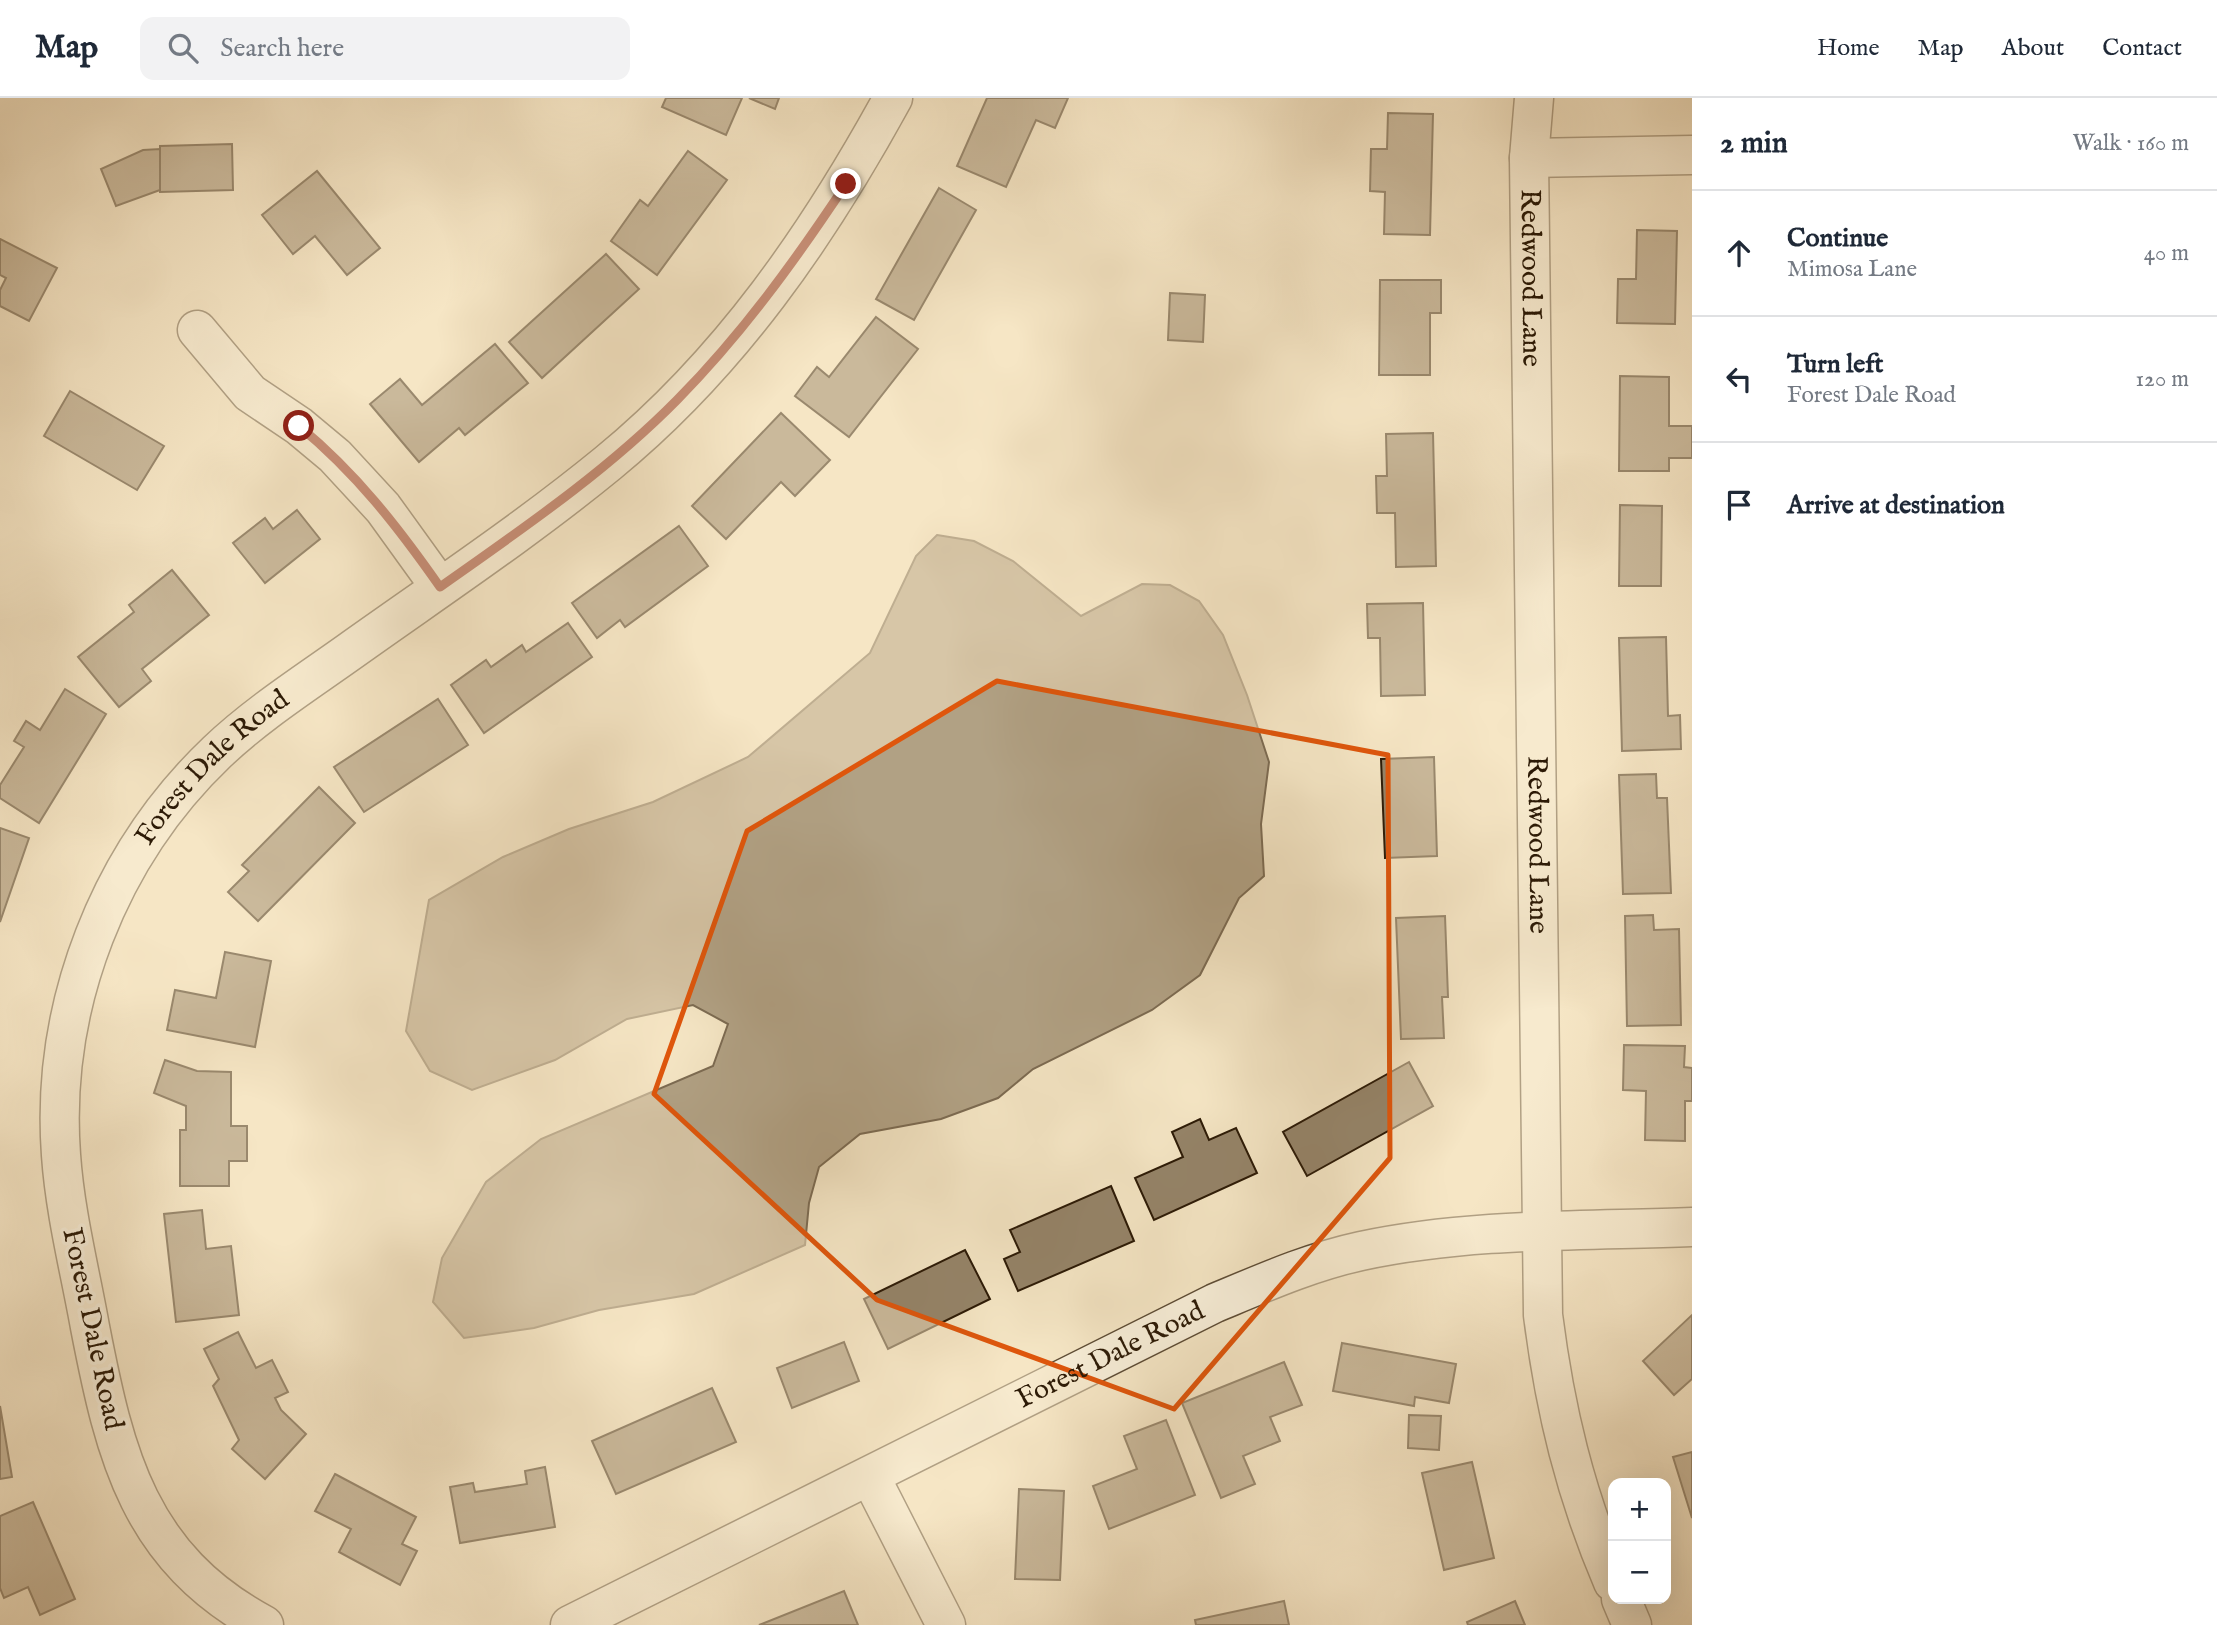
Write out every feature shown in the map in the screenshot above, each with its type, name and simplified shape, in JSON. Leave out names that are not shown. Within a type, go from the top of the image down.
[{"type":"street","name":"Forest Dale Road","points":[[264,1625],[207,1587],[167,1544],[141,1505],[121,1462],[104,1397],[61,1155],[61,1084],[69,1020],[85,957],[105,908],[136,850],[174,798],[218,751],[268,709],[611,461],[676,401],[744,327],[798,257],[846,184],[893,98]]},
{"type":"street","name":"Redwood Lane","points":[[1534,98],[1529,158],[1543,1315],[1553,1392],[1572,1472],[1608,1569]]},
{"type":"street","points":[[1529,158],[1692,155]]},
{"type":"street","points":[[197,330],[250,393],[299,426],[335,456],[383,509],[440,587]]},
{"type":"street","name":"Forest Dale Road","points":[[570,1625],[1215,1303],[1285,1273],[1359,1251],[1429,1239],[1692,1227]]},
{"type":"street","points":[[870,1476],[946,1625]]},
{"type":"street","points":[[1623,1604],[1632,1625]]},
{"type":"highlighted area","points":[[997,681],[1388,755],[1390,1158],[1174,1409],[877,1300],[654,1094],[747,831]]},
{"type":"shaded area","points":[[937,535],[974,541],[1013,561],[1081,616],[1142,584],[1170,585],[1199,601],[1223,635],[1247,695],[1269,762],[1261,824],[1264,876],[1239,898],[1200,975],[1152,1010],[1033,1069],[998,1098],[941,1119],[860,1134],[819,1167],[809,1203],[805,1245],[694,1294],[599,1310],[534,1328],[464,1338],[433,1302],[442,1258],[486,1182],[541,1139],[713,1066],[728,1024],[693,1005],[627,1019],[555,1060],[472,1090],[430,1071],[406,1031],[429,900],[503,857],[569,829],[653,802],[748,757],[870,653],[916,556]]},
{"type":"building","points":[[666,98],[742,98],[726,135],[662,107]]},
{"type":"building","points":[[749,98],[779,98],[775,109]]},
{"type":"building","points":[[987,98],[1068,98],[1055,128],[1036,120],[1006,187],[957,166]]},
{"type":"building","points":[[1388,113],[1433,114],[1430,235],[1384,234],[1385,192],[1370,191],[1371,149],[1387,149]]},
{"type":"building","points":[[232,144],[233,190],[160,192],[160,146]]},
{"type":"building","points":[[160,149],[160,190],[116,206],[101,169],[143,150]]},
{"type":"building","points":[[688,151],[727,180],[657,275],[611,241],[640,200],[648,206]]},
{"type":"building","points":[[317,171],[380,248],[347,275],[315,236],[293,254],[262,215]]},
{"type":"building","points":[[939,188],[976,210],[914,320],[876,299]]},
{"type":"building","points":[[1637,230],[1677,231],[1675,324],[1617,323],[1618,279],[1636,279]]},
{"type":"building","points":[[0,239],[57,268],[29,321],[0,306],[0,290],[6,278],[0,275]]},
{"type":"building","points":[[606,254],[639,289],[542,378],[509,342]]},
{"type":"building","points":[[1380,280],[1441,280],[1441,313],[1430,313],[1430,375],[1379,375]]},
{"type":"building","points":[[1170,293],[1205,295],[1203,342],[1168,340]]},
{"type":"building","points":[[876,317],[918,349],[849,437],[795,396],[817,367],[829,377]]},
{"type":"building","points":[[495,344],[528,383],[465,435],[459,428],[419,462],[370,404],[400,379],[422,405]]},
{"type":"building","points":[[1620,376],[1669,377],[1669,426],[1692,426],[1692,458],[1669,458],[1669,471],[1619,471]]},
{"type":"building","points":[[70,391],[164,446],[137,490],[44,436]]},
{"type":"building","points":[[781,413],[830,460],[795,496],[781,482],[726,539],[692,506]]},
{"type":"building","points":[[1433,433],[1436,566],[1396,567],[1395,513],[1377,513],[1376,476],[1387,476],[1386,434]]},
{"type":"building","points":[[1620,505],[1662,506],[1661,586],[1619,586]]},
{"type":"building","points":[[297,510],[320,539],[265,583],[233,543],[265,518],[273,529]]},
{"type":"building","points":[[679,526],[708,566],[625,627],[620,620],[597,638],[572,603]]},
{"type":"building","points":[[172,570],[209,615],[142,669],[151,681],[119,707],[78,657],[134,612],[129,605]]},
{"type":"building","points":[[1423,603],[1425,695],[1381,696],[1380,638],[1368,638],[1367,604]]},
{"type":"building","points":[[568,623],[592,657],[484,733],[451,685],[486,660],[491,667],[522,645],[526,652]]},
{"type":"building","points":[[1666,637],[1668,716],[1680,715],[1681,749],[1622,751],[1619,638]]},
{"type":"building","points":[[65,689],[106,714],[39,823],[0,798],[0,785],[24,747],[14,741],[26,721],[40,730]]},
{"type":"building","points":[[438,699],[468,745],[364,812],[334,767]]},
{"type":"building","points":[[1434,757],[1437,856],[1385,858],[1381,759]]},
{"type":"building","points":[[1656,774],[1657,798],[1667,798],[1671,893],[1623,894],[1619,775]]},
{"type":"building","points":[[319,787],[355,823],[258,921],[228,892],[249,871],[242,865]]},
{"type":"building","points":[[0,828],[29,838],[0,922]]},
{"type":"building","points":[[1653,915],[1654,930],[1679,929],[1681,1025],[1627,1026],[1625,916]]},
{"type":"building","points":[[1445,916],[1448,997],[1442,997],[1444,1038],[1401,1039],[1396,918]]},
{"type":"building","points":[[225,952],[271,961],[255,1047],[167,1030],[175,990],[216,998]]},
{"type":"building","points":[[1624,1045],[1685,1046],[1684,1067],[1692,1068],[1692,1101],[1685,1101],[1685,1141],[1645,1140],[1646,1091],[1623,1090]]},
{"type":"building","points":[[165,1060],[197,1071],[231,1072],[231,1126],[247,1126],[247,1161],[229,1161],[229,1186],[180,1186],[180,1130],[186,1130],[186,1106],[154,1093]]},
{"type":"building","points":[[1409,1062],[1433,1106],[1307,1176],[1283,1132]]},
{"type":"building","points":[[1200,1119],[1209,1140],[1236,1128],[1257,1173],[1154,1220],[1135,1178],[1183,1157],[1172,1132]]},
{"type":"building","points":[[1111,1186],[1134,1241],[1018,1291],[1004,1259],[1020,1252],[1010,1230]]},
{"type":"building","points":[[202,1210],[206,1249],[231,1246],[239,1315],[176,1322],[164,1214]]},
{"type":"building","points":[[965,1250],[990,1299],[888,1349],[864,1299]]},
{"type":"building","points":[[1692,1315],[1692,1379],[1674,1395],[1643,1361]]},
{"type":"building","points":[[238,1332],[256,1368],[272,1360],[288,1392],[275,1398],[281,1410],[306,1434],[265,1479],[232,1449],[239,1440],[213,1386],[219,1379],[204,1349]]},
{"type":"building","points":[[844,1342],[859,1381],[792,1408],[777,1368]]},
{"type":"building","points":[[1342,1343],[1456,1364],[1449,1403],[1415,1397],[1414,1406],[1333,1391]]},
{"type":"building","points":[[1284,1362],[1302,1405],[1270,1417],[1280,1441],[1243,1456],[1255,1484],[1221,1498],[1182,1403]]},
{"type":"building","points":[[712,1388],[736,1442],[616,1494],[592,1441]]},
{"type":"building","points":[[0,1406],[12,1477],[0,1479]]},
{"type":"building","points":[[1409,1415],[1441,1416],[1439,1450],[1408,1448]]},
{"type":"building","points":[[1166,1420],[1195,1495],[1109,1529],[1093,1486],[1137,1469],[1124,1436]]},
{"type":"building","points":[[1692,1452],[1692,1518],[1673,1457]]},
{"type":"building","points":[[1472,1462],[1494,1558],[1444,1570],[1422,1473]]},
{"type":"building","points":[[545,1467],[555,1527],[460,1543],[450,1487],[473,1483],[475,1492],[527,1484],[525,1471]]},
{"type":"building","points":[[335,1474],[416,1517],[402,1544],[417,1551],[400,1585],[339,1552],[351,1529],[315,1511]]},
{"type":"building","points":[[1019,1489],[1064,1491],[1060,1580],[1015,1579]]},
{"type":"building","points":[[33,1502],[75,1599],[40,1615],[28,1587],[4,1598],[0,1588],[0,1516]]},
{"type":"building","points":[[844,1591],[858,1625],[759,1625]]},
{"type":"building","points":[[1284,1601],[1289,1625],[1196,1625],[1195,1620]]},
{"type":"building","points":[[1515,1601],[1525,1625],[1468,1625],[1467,1622]]},
{"type":"route","points":[[299,426],[335,456],[383,509],[440,587],[536,519],[611,461],[676,401],[744,327],[798,257],[846,184]]}]
